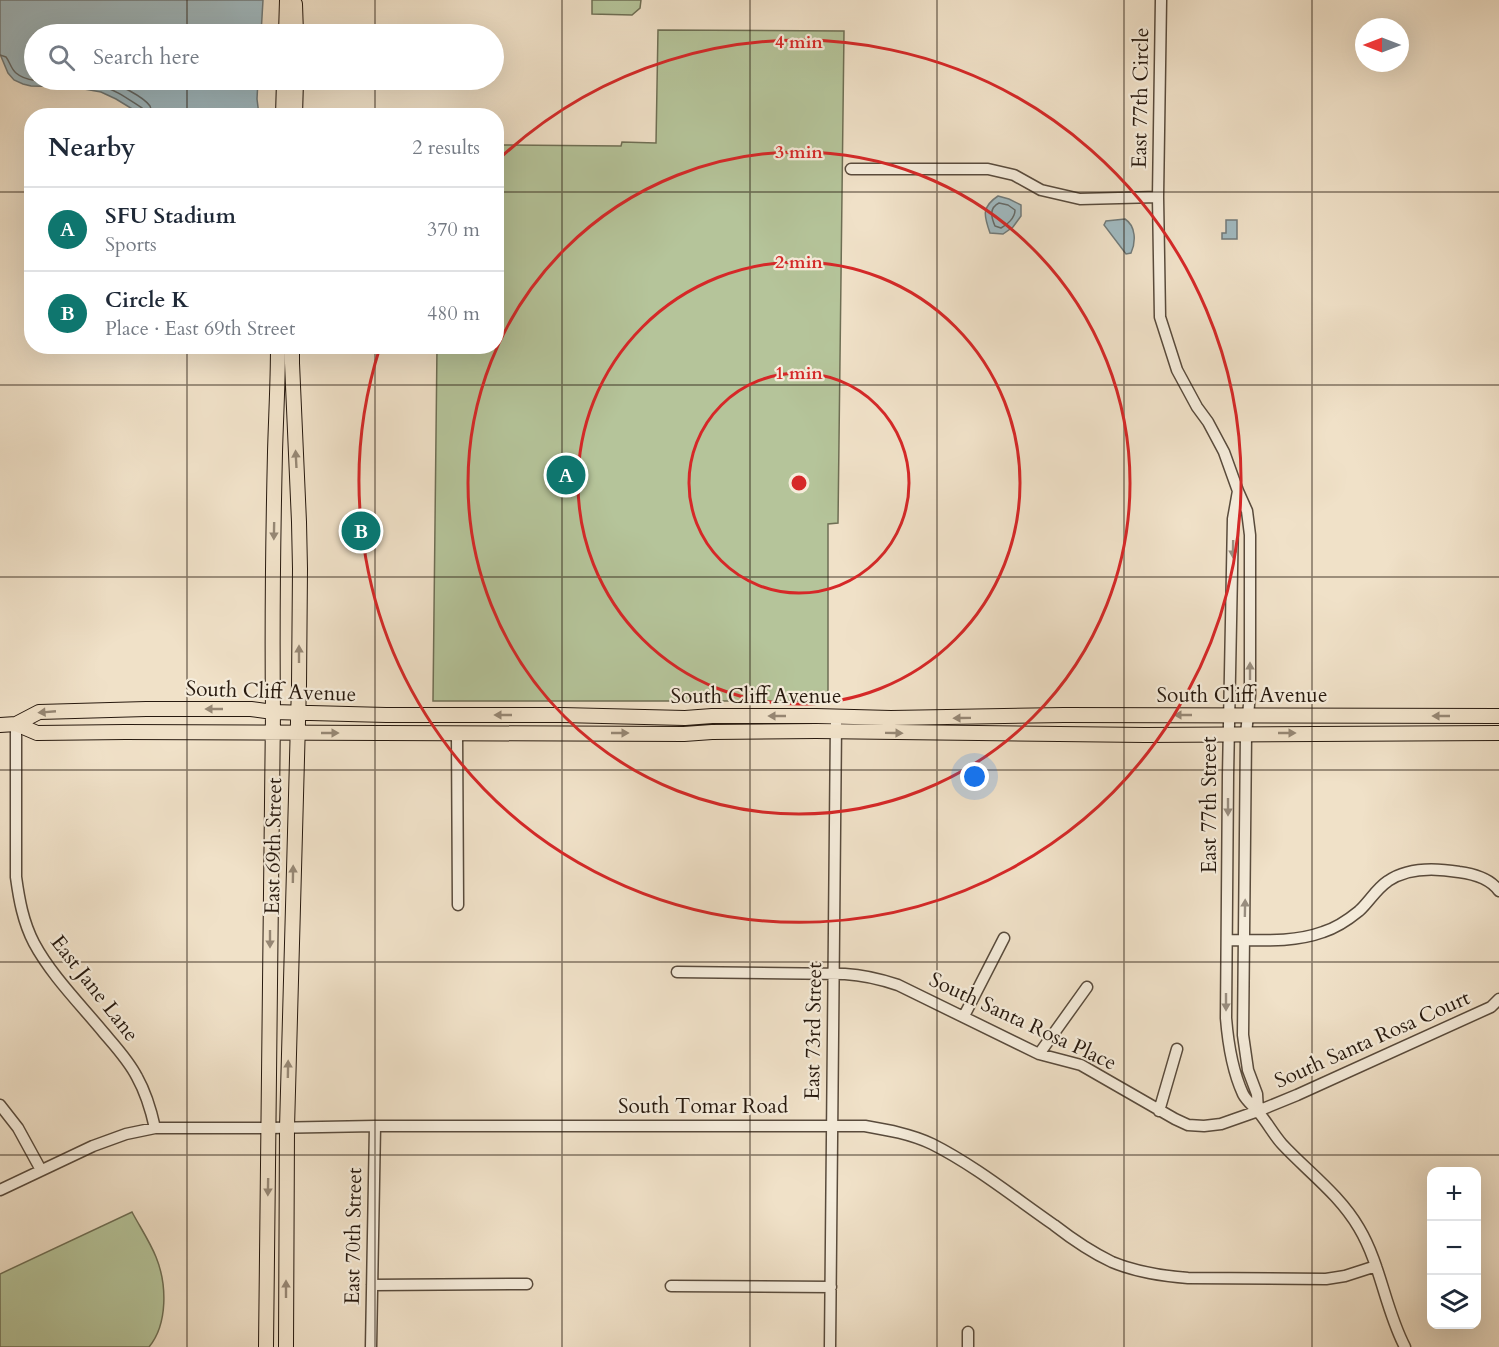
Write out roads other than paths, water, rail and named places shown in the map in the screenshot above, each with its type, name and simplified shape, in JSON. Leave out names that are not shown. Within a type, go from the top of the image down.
[{"type":"main road","points":[[286,24],[287,0]]},
{"type":"main road","points":[[295,0],[296,24]]},
{"type":"main road","points":[[283,108],[284,90]]},
{"type":"main road","points":[[295,108],[296,90]]},
{"type":"main road","name":"East 69th Street","points":[[266,1347],[272,639],[278,354]]},
{"type":"main road","name":"East 69th Street","points":[[286,1347],[287,1128],[299,673],[299,522],[292,354]]},
{"type":"main road","name":"South Cliff Avenue","points":[[16,724],[39,712],[181,709],[415,716],[562,715],[685,718],[712,716],[915,718],[1064,715],[1499,716]]},
{"type":"main road","name":"South Cliff Avenue","points":[[0,724],[16,724],[37,733],[684,734],[836,732],[1145,735],[1499,733]]},
{"type":"street","name":"East 77th Circle","points":[[1158,197],[1161,0]]},
{"type":"street","points":[[851,169],[988,169],[1014,175],[1041,190],[1080,199],[1158,197]]},
{"type":"street","name":"East 77th Street","points":[[1158,197],[1160,316],[1177,370],[1224,452],[1246,511],[1250,535],[1250,695],[1246,734],[1243,1035],[1248,1070],[1257,1094],[1258,1111]]},
{"type":"street","name":"East 77th Street","points":[[1238,491],[1233,519],[1229,716],[1226,1018],[1230,1054],[1243,1094],[1249,1103],[1258,1111],[1280,1142],[1327,1186],[1348,1212],[1365,1239],[1404,1347]]},
{"type":"street","name":"East 73rd Street","points":[[830,1347],[836,716]]},
{"type":"street","name":"East Jane Lane","points":[[16,724],[16,877],[25,920],[33,942],[44,958],[136,1074],[147,1095],[155,1128]]},
{"type":"street","points":[[458,733],[458,905]]},
{"type":"street","points":[[1227,940],[1296,939],[1323,932],[1342,924],[1387,882],[1402,874],[1420,870],[1470,873],[1482,877],[1499,891]]},
{"type":"street","points":[[964,1016],[1004,938]]},
{"type":"street","name":"South Santa Rosa Place","points":[[677,972],[833,974],[877,978],[964,1016],[1040,1054],[1081,1065],[1159,1111],[1188,1125],[1221,1124],[1258,1111]]},
{"type":"street","points":[[1040,1054],[1087,987]]},
{"type":"street","name":"South Santa Rosa Court","points":[[1258,1111],[1491,1007],[1499,999]]},
{"type":"street","points":[[1159,1111],[1178,1048]]},
{"type":"street","points":[[0,1105],[18,1128],[41,1170]]},
{"type":"street","name":"East 70th Street","points":[[371,1347],[375,1126]]},
{"type":"street","name":"South Tomar Road","points":[[0,1190],[93,1146],[126,1134],[155,1128],[866,1126],[899,1132],[931,1144],[969,1166],[1083,1246],[1112,1262],[1138,1270],[1188,1278],[1326,1279],[1346,1276],[1376,1266]]},
{"type":"street","points":[[372,1285],[527,1284]]},
{"type":"street","points":[[671,1286],[831,1287]]},
{"type":"street","points":[[968,1332],[968,1347]]},
{"type":"water","points":[[0,0],[263,0],[262,24],[24,24],[24,84],[14,80],[8,73],[0,54]]},
{"type":"water","points":[[90,90],[257,90],[258,108],[131,108],[101,92]]},
{"type":"water","points":[[998,196],[1021,205],[1021,216],[1013,227],[1003,234],[990,233],[985,217],[986,208]]},
{"type":"water","points":[[1125,219],[1133,230],[1134,239],[1131,253],[1126,254],[1104,225],[1106,221]]},
{"type":"water","points":[[1226,220],[1237,220],[1237,239],[1222,239],[1222,233],[1226,233]]},
{"type":"place","name":"SFU Stadium","points":[[566,475]]},
{"type":"place","name":"Circle K","points":[[361,531]]}]
